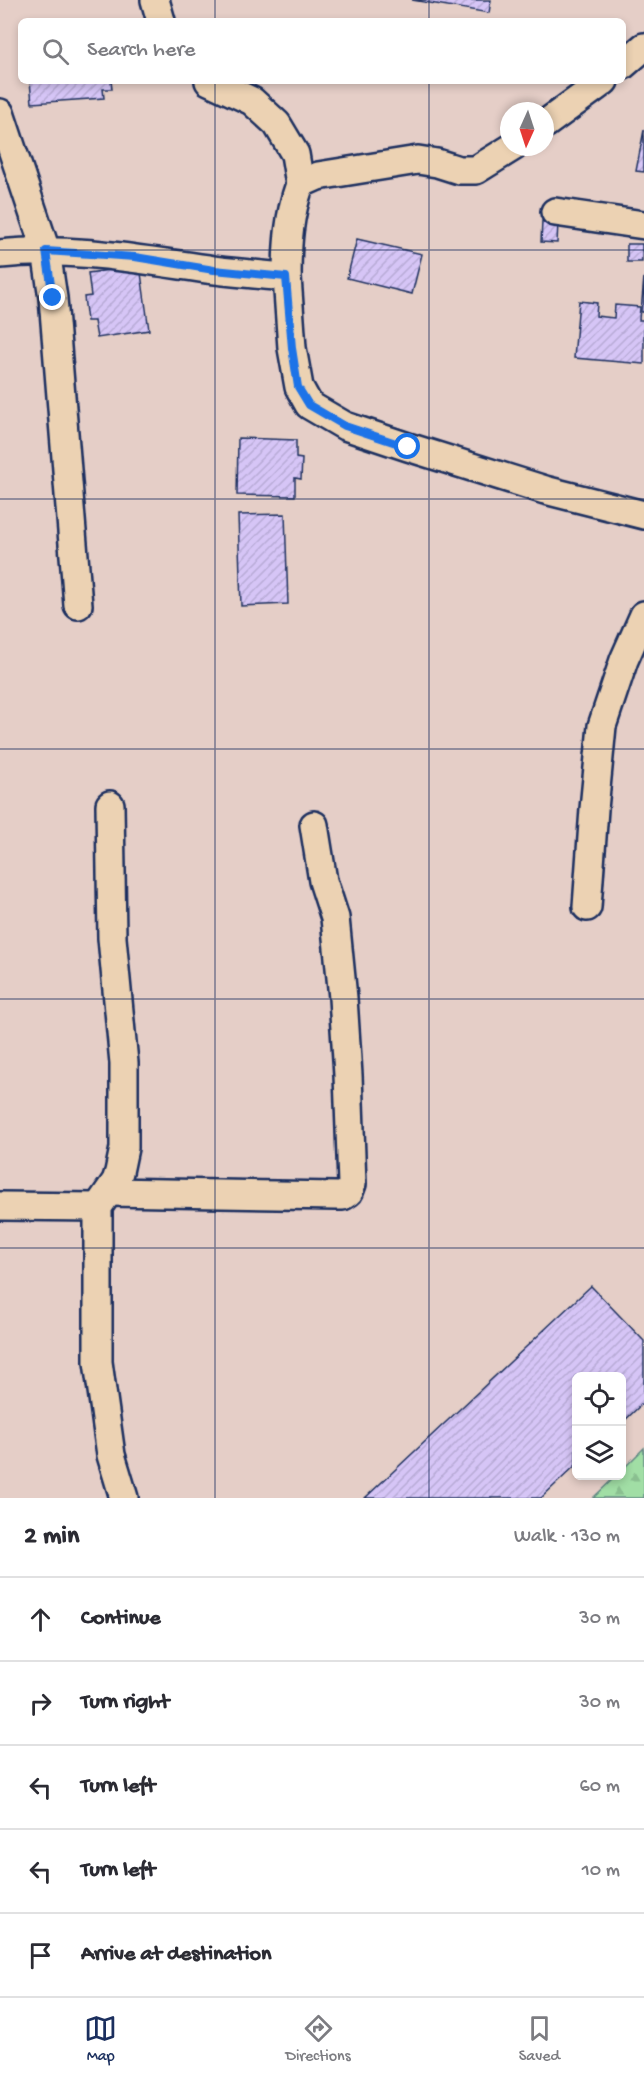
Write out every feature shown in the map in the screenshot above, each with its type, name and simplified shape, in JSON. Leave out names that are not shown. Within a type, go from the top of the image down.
[{"type":"street","points":[[155,0],[159,18]]},
{"type":"street","points":[[626,62],[644,47]]},
{"type":"street","points":[[215,84],[252,101],[277,124],[295,154],[300,184],[287,237],[286,277],[298,387],[309,405],[345,426],[408,447],[545,490],[644,515]]},
{"type":"street","points":[[554,117],[600,84]]},
{"type":"street","points":[[0,113],[46,251],[53,298],[78,604]]},
{"type":"street","points":[[300,184],[318,176],[418,160],[459,170],[477,170],[500,155]]},
{"type":"street","points":[[555,212],[644,225]]},
{"type":"street","points":[[0,254],[46,251],[135,257],[214,270],[286,277]]},
{"type":"street","points":[[587,907],[602,726],[624,660],[644,615]]},
{"type":"street","points":[[110,805],[112,938],[124,1063],[124,1148],[119,1172],[104,1199],[99,1362],[111,1455],[124,1498]]},
{"type":"street","points":[[0,1206],[104,1199],[343,1196],[349,1192],[352,1184],[352,1145],[343,998],[335,918],[323,882],[314,825]]},
{"type":"green space","points":[[644,1448],[644,1498],[593,1498],[612,1480],[626,1480],[626,1466]]},
{"type":"building","points":[[412,0],[491,0],[489,13]]},
{"type":"building","points":[[30,84],[111,84],[112,89],[103,89],[104,98],[32,103]]},
{"type":"building","points":[[644,130],[644,172],[636,171]]},
{"type":"building","points":[[542,221],[558,222],[557,243],[541,242]]},
{"type":"building","points":[[357,239],[422,254],[412,294],[347,278]]},
{"type":"building","points":[[627,244],[642,244],[642,262],[627,262]]},
{"type":"building","points":[[140,266],[149,330],[97,338],[94,321],[87,321],[84,297],[91,296],[88,273]]},
{"type":"building","points":[[644,277],[644,312],[641,312]]},
{"type":"building","points":[[579,301],[597,303],[596,316],[614,318],[615,305],[640,307],[639,320],[644,320],[644,364],[574,358]]},
{"type":"building","points":[[238,438],[296,440],[296,458],[302,459],[301,479],[295,478],[295,496],[237,495]]},
{"type":"building","points":[[285,514],[288,604],[241,606],[238,515]]},
{"type":"building","points":[[591,1286],[644,1341],[644,1402],[626,1419],[626,1372],[572,1372],[572,1469],[541,1498],[365,1498]]},
{"type":"route","points":[[53,298],[46,251],[135,257],[214,270],[286,277],[298,387],[309,405],[345,426],[408,447]]}]
